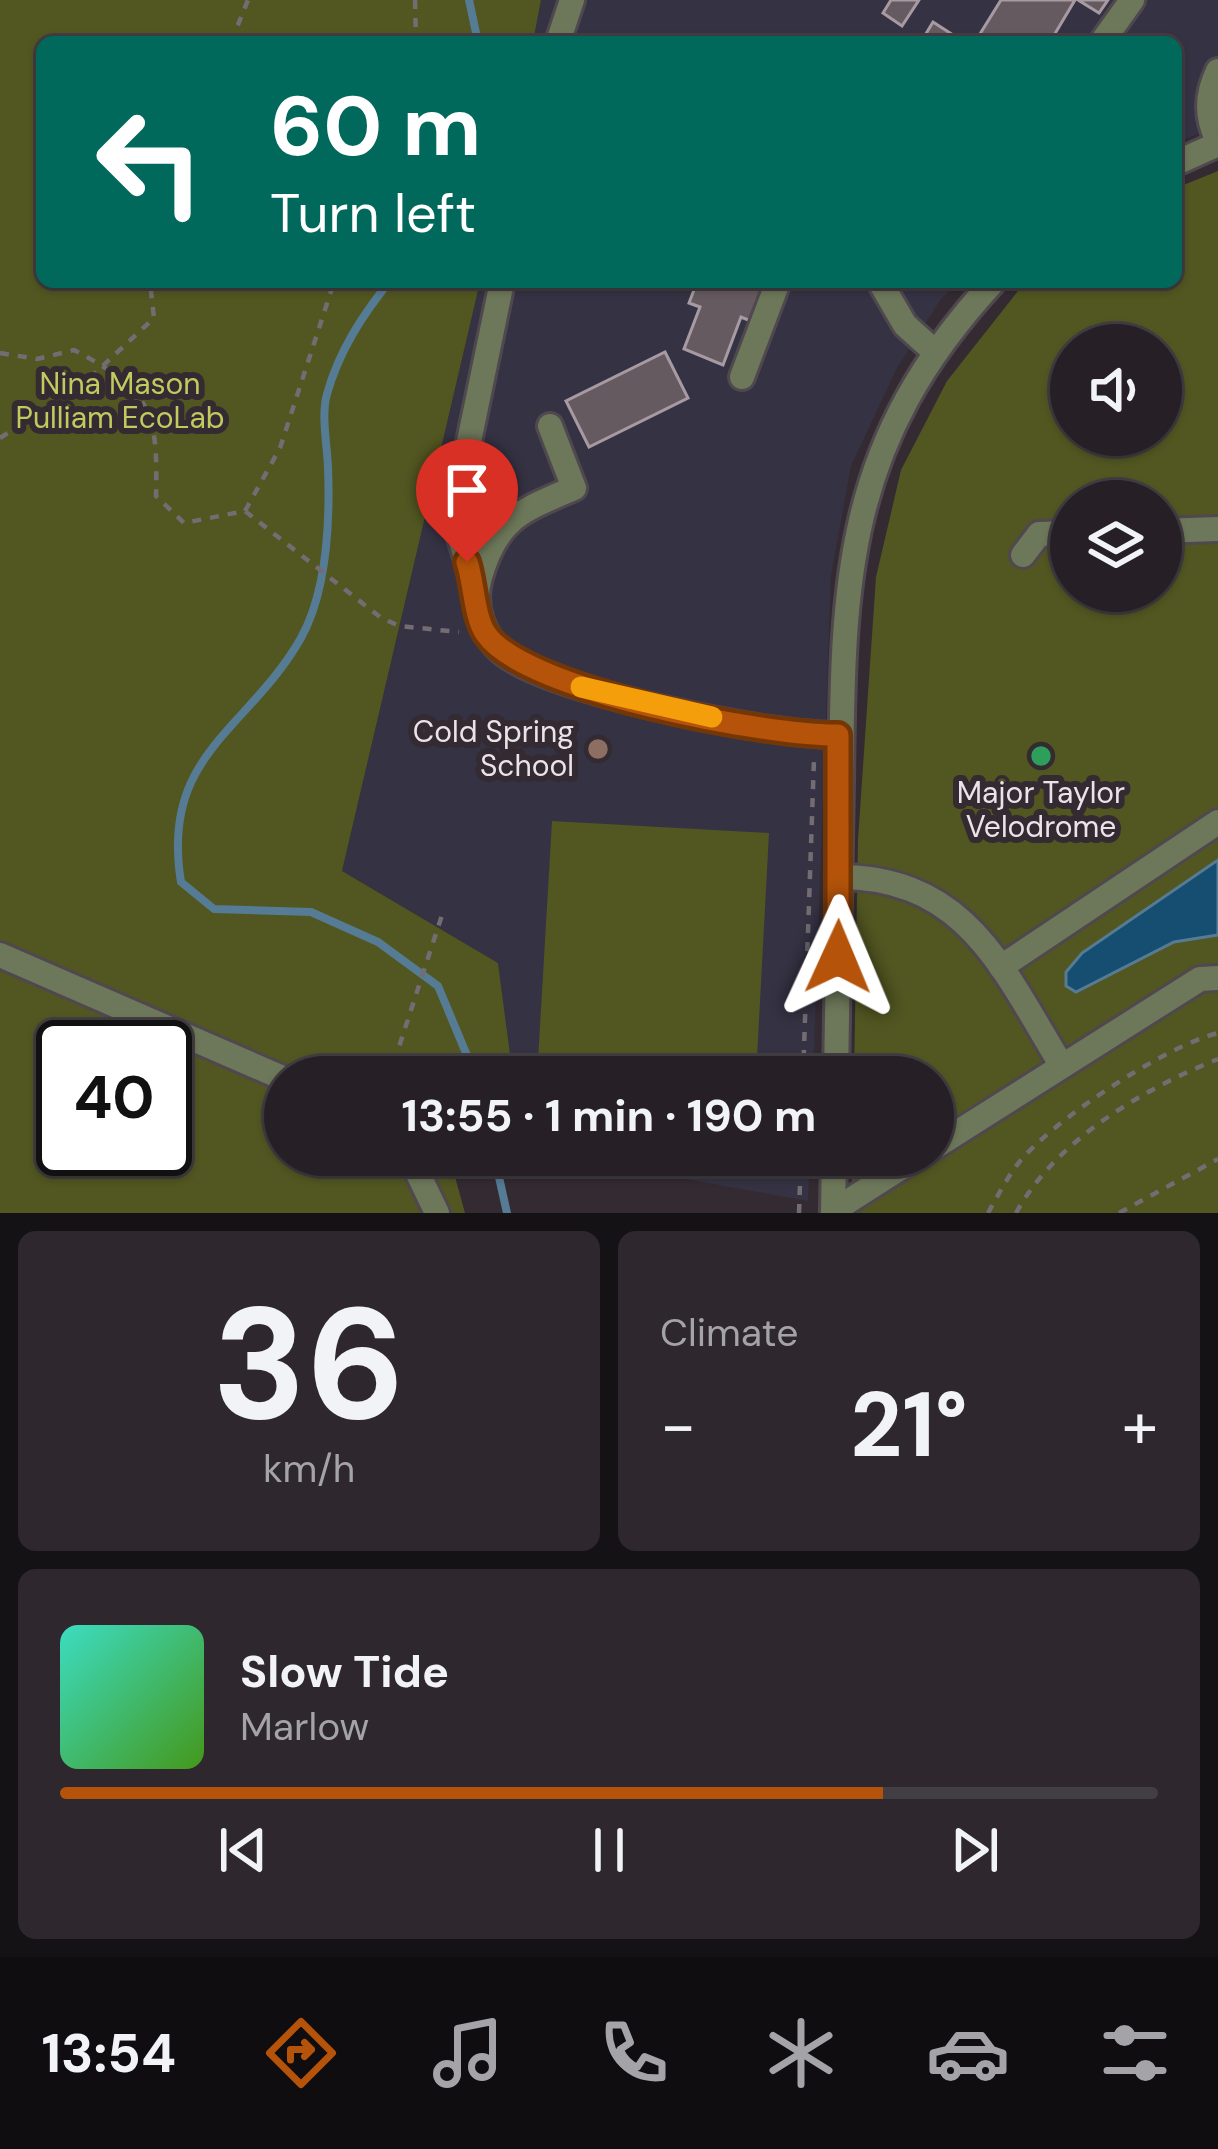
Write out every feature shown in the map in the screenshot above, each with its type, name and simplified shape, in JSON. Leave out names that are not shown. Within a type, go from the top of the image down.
[{"type":"street","points":[[560,36],[572,0]]},
{"type":"street","points":[[1106,36],[1132,0]]},
{"type":"street","points":[[1182,160],[1218,142],[1208,121],[1210,87],[1218,71]]},
{"type":"street","points":[[501,288],[465,461],[459,535],[483,630],[507,656],[560,683],[792,735],[838,735]]},
{"type":"street","points":[[742,377],[776,288]]},
{"type":"street","points":[[883,288],[905,325],[934,350]]},
{"type":"street","points":[[836,1056],[838,735],[844,604],[858,523],[888,435],[934,350],[989,288]]},
{"type":"street","points":[[476,589],[489,544],[515,514],[574,488],[550,426]]},
{"type":"street","points":[[465,461],[480,493],[515,514]]},
{"type":"street","points":[[1182,531],[1218,530]]},
{"type":"street","points":[[1024,555],[1039,534],[1050,534]]},
{"type":"street","points":[[1001,967],[1218,822]]},
{"type":"street","points":[[839,877],[876,877],[930,894],[976,933],[1062,1066]]},
{"type":"street","points":[[0,955],[264,1070]]},
{"type":"street","points":[[954,1135],[1200,979],[1218,978]]},
{"type":"street","points":[[419,1176],[437,1213]]},
{"type":"street","points":[[833,1212],[834,1176]]},
{"type":"street","points":[[833,1212],[889,1176]]},
{"type":"path","points":[[233,36],[248,0]]},
{"type":"path","points":[[415,0],[416,36]]},
{"type":"path","points":[[0,438],[80,386],[154,318],[151,288]]},
{"type":"path","points":[[245,511],[280,448],[332,288]]},
{"type":"path","points":[[0,353],[37,359],[74,350],[103,365],[153,414],[156,496],[184,523],[245,511],[380,617],[439,633],[483,630]]},
{"type":"path","points":[[804,1056],[814,760]]},
{"type":"path","points":[[396,1056],[444,908]]},
{"type":"path","points":[[988,1213],[1018,1162],[1091,1101],[1190,1040],[1218,1033]]},
{"type":"path","points":[[1016,1213],[1029,1190],[1068,1150],[1160,1082],[1218,1059]]},
{"type":"path","points":[[1119,1213],[1218,1160]]},
{"type":"path","points":[[799,1213],[800,1176]]},
{"type":"shaded area","points":[[541,0],[1218,0],[1218,127],[1182,140],[1182,36],[534,36]]},
{"type":"shaded area","name":"Cold Spring School","points":[[479,288],[953,288],[941,299],[897,368],[851,466],[831,575],[814,1056],[510,1056],[498,963],[342,871]]},
{"type":"shaded area","points":[[669,1176],[809,1176],[808,1201]]},
{"type":"green space","name":"Nina Mason Pulliam EcoLab","points":[[0,0],[541,0],[534,36],[36,36],[36,288],[479,288],[342,871],[498,963],[510,1056],[264,1056],[264,1176],[455,1176],[465,1213],[0,1213]]},
{"type":"green space","name":"Major Taylor Velodrome","points":[[1218,171],[1218,1213],[852,1213],[852,1176],[954,1176],[954,1056],[854,1056],[858,839],[876,577],[901,470],[947,381],[1020,288],[1182,288],[1182,186]]},
{"type":"green space","points":[[552,821],[769,833],[757,1056],[538,1056]]},
{"type":"water","points":[[1218,860],[1218,935],[1174,942],[1076,992],[1066,986],[1066,972],[1082,953]]},
{"type":"building","points":[[891,0],[919,0],[902,26],[883,13]]},
{"type":"building","points":[[1001,0],[1075,0],[1054,36],[979,36]]},
{"type":"building","points":[[1078,0],[1108,0],[1099,13]]},
{"type":"building","points":[[933,22],[955,36],[925,36]]},
{"type":"building","points":[[695,288],[767,288],[753,322],[741,317],[723,365],[684,349],[700,307],[689,303]]},
{"type":"building","points":[[665,352],[688,398],[589,447],[566,401]]},
{"type":"waterway","points":[[469,0],[477,36]]},
{"type":"waterway","points":[[385,288],[352,335],[325,402],[327,532],[310,619],[280,670],[196,773],[183,803],[178,839],[181,882],[214,909],[311,912],[378,942],[438,986],[467,1056]]},
{"type":"waterway","points":[[499,1176],[507,1213]]},
{"type":"slow traffic","points":[[581,687],[712,717]]},
{"type":"place","name":"Cold Spring School","points":[[598,749]]},
{"type":"place","name":"Major Taylor Velodrome","points":[[1041,756]]},
{"type":"route","points":[[467,562],[483,630],[507,656],[560,683],[792,735],[838,735],[838,957]]}]
